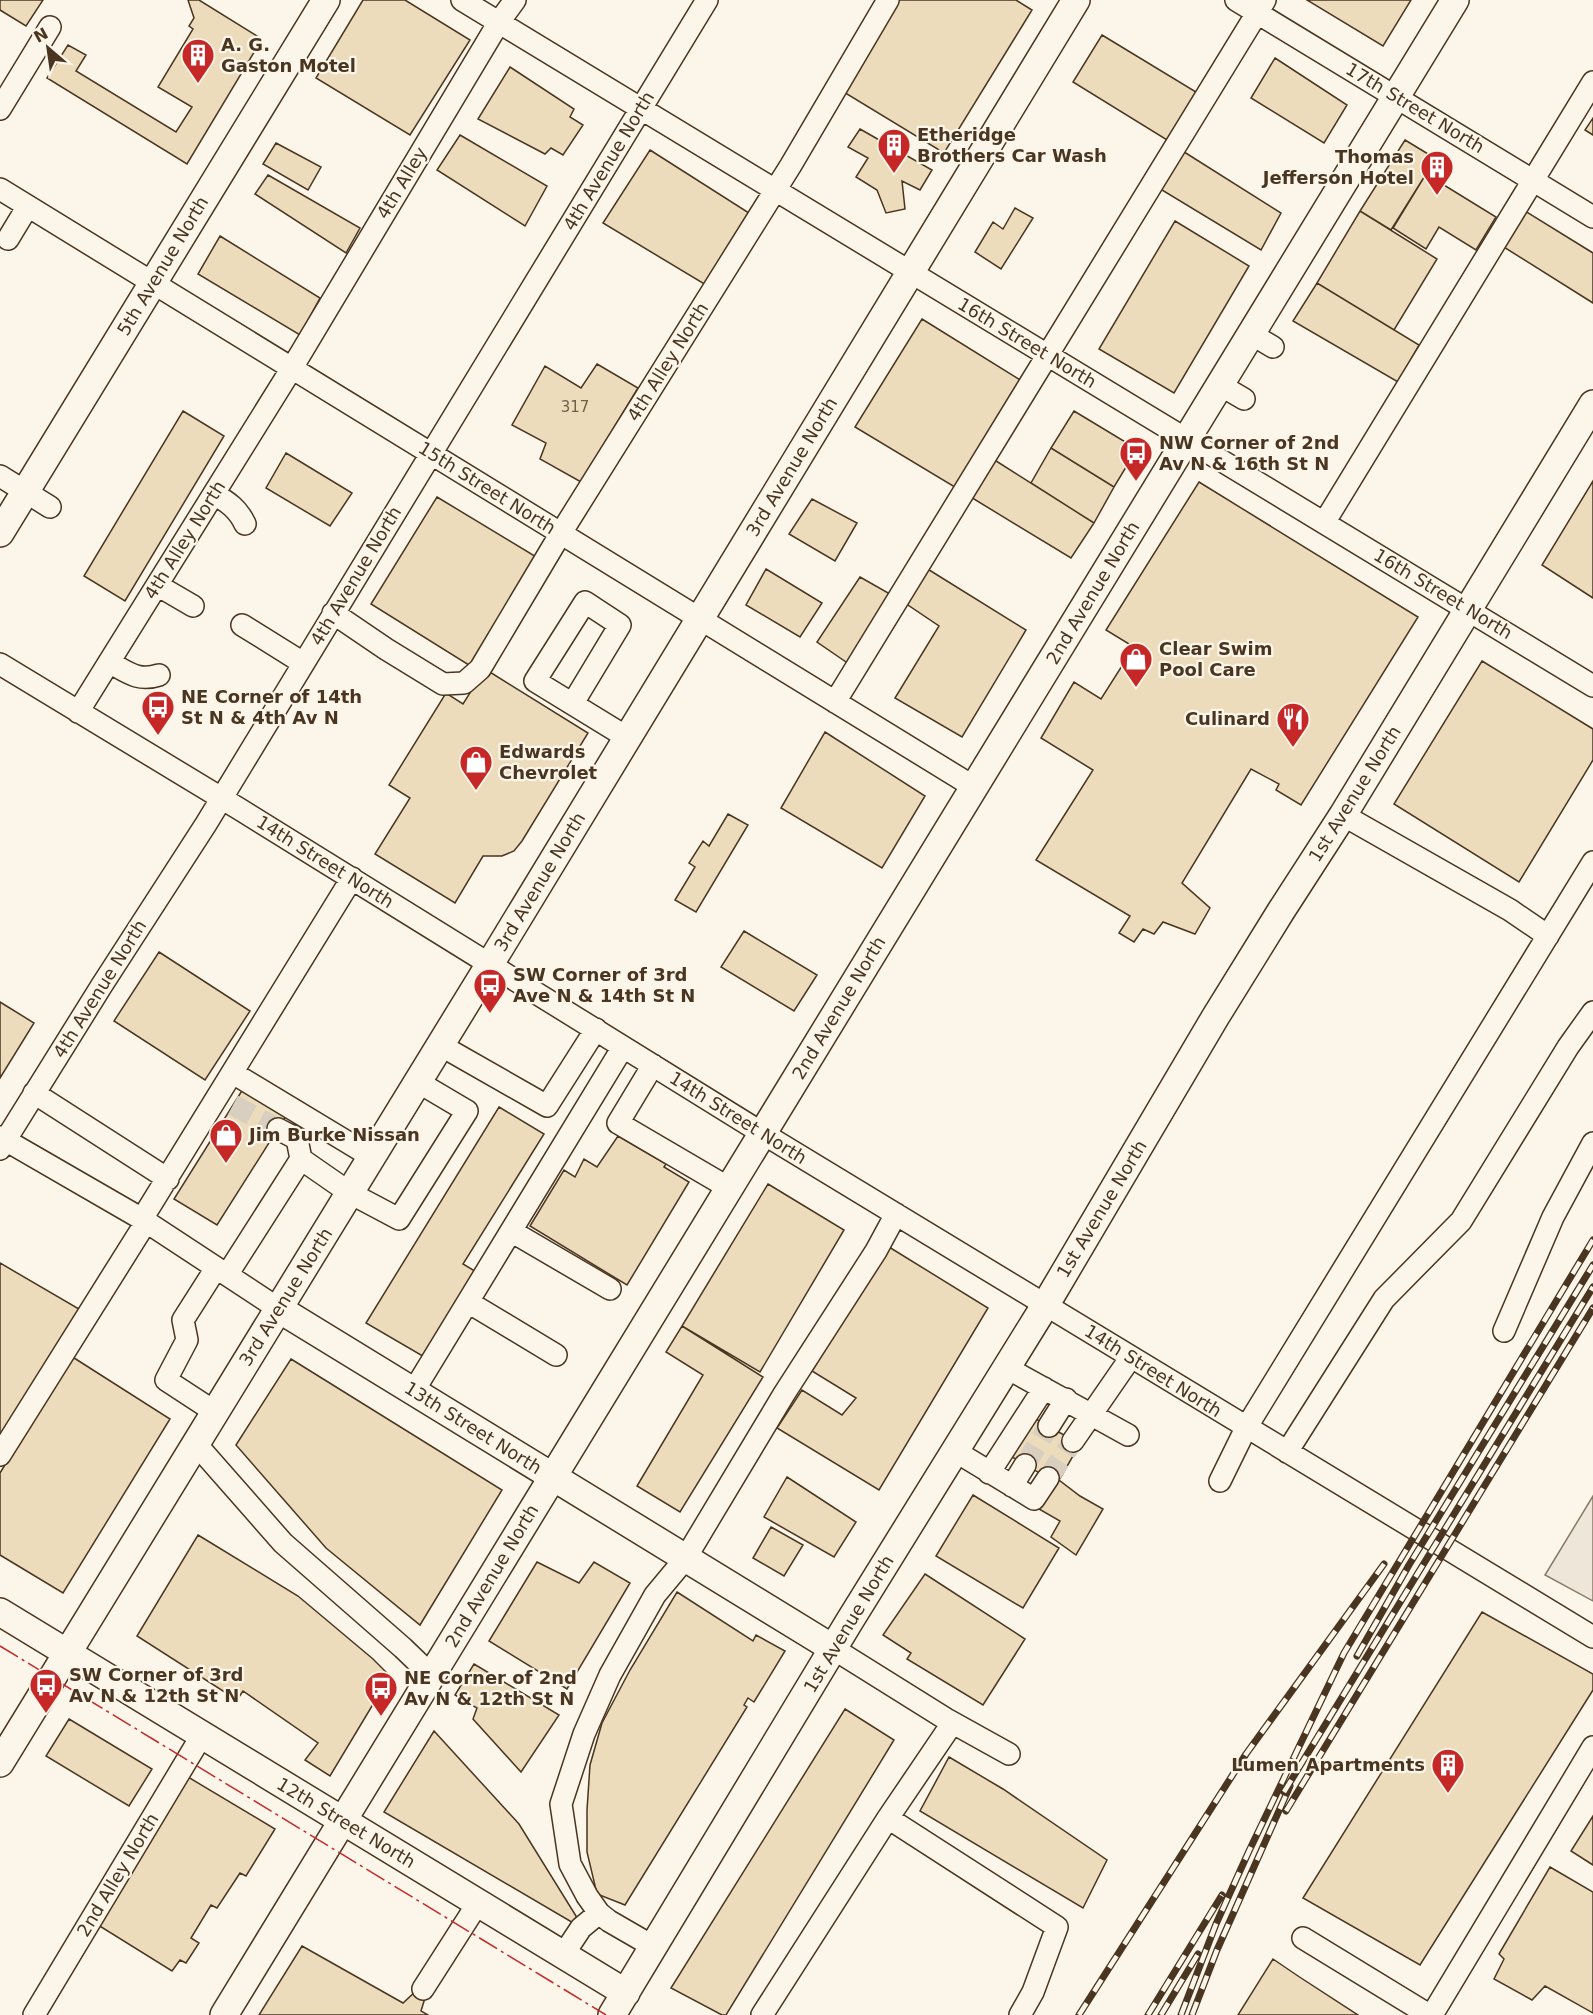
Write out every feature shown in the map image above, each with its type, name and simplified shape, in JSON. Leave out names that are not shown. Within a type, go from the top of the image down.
[{"type":"main road","name":"5th Avenue North","points":[[0,533],[326,0]]},
{"type":"main road","name":"2nd Avenue North","points":[[224,2015],[1186,439],[1220,385],[1262,340],[1396,96],[1455,0]]},
{"type":"main road","name":"3rd Avenue North","points":[[0,1763],[628,738],[910,272],[1070,2]]},
{"type":"main road","name":"1st Avenue North","points":[[619,2004],[1046,1305],[1216,1016],[1343,815],[1593,404]]},
{"type":"main road","name":"13th Street North","points":[[279,1309],[834,1650]]},
{"type":"main road","name":"12th Street North","points":[[0,1612],[563,1955],[619,2004]]},
{"type":"street","name":"16th Street North","points":[[462,0],[1593,686]]},
{"type":"street","name":"4th Alley","points":[[292,368],[498,22],[515,0]]},
{"type":"street","name":"4th Avenue North","points":[[2,1142],[221,798],[707,0]]},
{"type":"street","name":"4th Alley North","points":[[333,613],[443,684],[464,682],[480,669],[561,533],[775,190],[888,0]]},
{"type":"street","name":"17th Street North","points":[[1236,0],[1261,6],[1396,96],[1593,217]]},
{"type":"street","points":[[835,702],[1261,6]]},
{"type":"street","points":[[0,109],[50,27]]},
{"type":"street","points":[[1324,523],[1593,82]]},
{"type":"street","name":"15th Street North","points":[[0,189],[974,787]]},
{"type":"street","points":[[8,239],[28,206]]},
{"type":"street","name":"4th Alley North","points":[[78,712],[292,368]]},
{"type":"street","points":[[1220,385],[1244,399]]},
{"type":"street","points":[[0,476],[50,507]]},
{"type":"street","points":[[214,494],[234,506],[245,524]]},
{"type":"street","points":[[157,585],[193,606]]},
{"type":"street","points":[[573,703],[620,625],[585,602],[535,681],[628,738]]},
{"type":"street","points":[[242,625],[303,663]]},
{"type":"street","points":[[110,662],[137,677],[148,678],[159,675]]},
{"type":"street","name":"14th Street North","points":[[0,664],[352,878],[762,1133],[1593,1637]]},
{"type":"street","points":[[1343,815],[1510,910],[1548,936]]},
{"type":"street","points":[[1220,1481],[1246,1428],[1593,862]]},
{"type":"street","points":[[0,1455],[168,1179],[226,1101],[233,1073],[352,878]]},
{"type":"street","points":[[1287,1452],[1384,1299],[1461,1221],[1568,1047],[1593,1012]]},
{"type":"street","points":[[440,1045],[547,1107],[596,1029]]},
{"type":"street","points":[[413,1392],[623,1047]]},
{"type":"street","points":[[653,1065],[618,1123],[729,1188]]},
{"type":"street","points":[[233,1073],[372,1157]]},
{"type":"street","points":[[278,1129],[297,1139],[301,1159],[350,1193],[399,1219],[467,1111],[418,1082]]},
{"type":"street","points":[[34,1093],[168,1179]]},
{"type":"street","name":"13th Street North","points":[[2,1142],[144,1220],[279,1309]]},
{"type":"street","points":[[1504,1331],[1553,1217],[1593,1143]]},
{"type":"street","points":[[215,1412],[166,1380],[187,1340],[183,1320],[222,1271],[301,1159]]},
{"type":"street","points":[[654,1947],[599,1913],[570,1864],[561,1804],[584,1734],[610,1675],[656,1595],[685,1558],[784,1394],[876,1251],[896,1214]]},
{"type":"street","points":[[511,1231],[610,1289]]},
{"type":"street","points":[[468,1302],[556,1356]]},
{"type":"street","points":[[1073,1441],[1131,1357]]},
{"type":"street","points":[[1007,1368],[1128,1435]]},
{"type":"street","points":[[989,1473],[1044,1388]]},
{"type":"street","points":[[1049,1426],[1066,1400]]},
{"type":"street","points":[[196,1444],[283,1543],[431,1675]]},
{"type":"street","points":[[955,1451],[1035,1499],[1048,1478]]},
{"type":"street","points":[[1012,1486],[1025,1465]]},
{"type":"street","name":"13th Street North","points":[[834,1650],[946,1719],[1009,1754]]},
{"type":"street","points":[[762,2015],[888,1818],[949,1728],[946,1719]]},
{"type":"street","name":"2nd Alley North","points":[[34,2015],[202,1735]]},
{"type":"street","points":[[1303,1938],[1430,2015],[1593,1747]]},
{"type":"street","points":[[888,1818],[1057,1928],[1033,1992],[1020,2015]]},
{"type":"street","points":[[423,1989],[478,1903]]},
{"type":"street","points":[[563,1955],[581,1928],[599,1913]]},
{"type":"shaded area","points":[[1593,1496],[1593,1601],[1545,1575]]},
{"type":"building","points":[[0,0],[43,0],[26,26],[0,10]]},
{"type":"building","name":"A. G. Gaston Motel","points":[[188,0],[199,0],[262,39],[187,164],[47,78],[68,45],[86,55],[76,71],[176,132],[192,107],[158,87],[193,29],[189,26],[194,18]]},
{"type":"building","points":[[363,0],[405,0],[470,40],[410,135],[316,78]]},
{"type":"building","points":[[895,0],[1016,0],[1032,10],[944,153],[842,91]]},
{"type":"building","points":[[1307,0],[1411,0],[1383,46]]},
{"type":"building","points":[[1102,35],[1196,92],[1167,140],[1073,82]]},
{"type":"building","points":[[1275,58],[1347,105],[1324,143],[1251,98]]},
{"type":"building","points":[[510,67],[574,109],[570,117],[583,125],[563,155],[551,148],[545,154],[478,119]]},
{"type":"building","points":[[1593,118],[1593,135],[1585,130]]},
{"type":"building","name":"Etheridge Brothers Car Wash","points":[[860,129],[932,170],[920,190],[902,181],[905,209],[886,213],[877,190],[856,177],[868,158],[848,147]]},
{"type":"building","points":[[460,135],[547,186],[525,226],[437,170]]},
{"type":"building","points":[[1405,140],[1438,160],[1426,174],[1391,230],[1360,211]]},
{"type":"building","points":[[276,143],[321,167],[308,190],[263,164]]},
{"type":"building","points":[[650,150],[749,213],[706,285],[603,223]]},
{"type":"building","points":[[1181,150],[1281,213],[1261,250],[1157,187]]},
{"type":"building","name":"Thomas Jefferson Hotel","points":[[1426,174],[1496,217],[1476,250],[1439,227],[1426,249],[1393,228]]},
{"type":"building","points":[[268,175],[360,228],[346,253],[255,194]]},
{"type":"building","points":[[1015,208],[1033,218],[1001,269],[975,252],[993,222],[1003,229]]},
{"type":"building","points":[[1520,208],[1593,253],[1593,303],[1499,244]]},
{"type":"building","points":[[1360,211],[1437,259],[1394,330],[1317,283]]},
{"type":"building","points":[[1175,221],[1249,266],[1174,393],[1099,349]]},
{"type":"building","points":[[220,236],[320,298],[300,335],[198,274]]},
{"type":"building","points":[[1317,283],[1419,345],[1398,382],[1293,321]]},
{"type":"building","points":[[922,319],[1022,381],[958,489],[855,427]]},
{"type":"building","points":[[597,364],[638,388],[581,482],[540,459],[546,443],[512,425],[545,366],[581,388]]},
{"type":"building","points":[[183,411],[224,436],[125,601],[84,576]]},
{"type":"building","points":[[1074,411],[1137,449],[1114,487],[1051,448]]},
{"type":"building","points":[[1051,448],[1114,487],[1094,523],[1031,483]]},
{"type":"building","points":[[286,453],[352,493],[330,526],[266,488]]},
{"type":"building","points":[[993,459],[1094,523],[1071,558],[969,496]]},
{"type":"building","points":[[1593,481],[1593,598],[1542,565]]},
{"type":"building","points":[[1199,482],[1418,617],[1301,805],[1276,790],[1279,784],[1251,769],[1182,883],[1210,908],[1195,934],[1163,922],[1154,934],[1143,929],[1134,942],[1119,933],[1130,916],[1036,860],[1093,770],[1041,738],[1074,682],[1101,699],[1134,647],[1106,630]]},
{"type":"building","points":[[437,497],[538,558],[472,667],[371,604]]},
{"type":"building","points":[[812,499],[857,523],[835,561],[789,534]]},
{"type":"building","points":[[926,568],[1026,630],[962,737],[895,698],[939,626],[905,603]]},
{"type":"building","points":[[766,569],[822,603],[800,637],[746,605]]},
{"type":"building","points":[[860,577],[890,594],[849,664],[817,642]]},
{"type":"building","points":[[1482,661],[1593,729],[1593,760],[1519,882],[1394,804]]},
{"type":"building","name":"Edwards Chevrolet","points":[[485,669],[588,733],[522,841],[514,851],[502,856],[483,856],[455,903],[375,854],[410,798],[389,785],[446,693],[463,704]]},
{"type":"building","points":[[825,732],[925,796],[882,868],[781,808]]},
{"type":"building","points":[[728,814],[748,825],[696,912],[675,900],[695,867],[689,863],[703,841],[709,846]]},
{"type":"building","points":[[744,931],[817,975],[794,1011],[721,967]]},
{"type":"building","points":[[159,952],[250,1011],[205,1080],[114,1021]]},
{"type":"building","points":[[0,1002],[34,1023],[0,1078]]},
{"type":"building","name":"Jim Burke Nissan","points":[[243,1089],[286,1116],[217,1225],[174,1199]]},
{"type":"building","points":[[499,1107],[544,1134],[463,1264],[478,1273],[426,1358],[366,1323]]},
{"type":"building","points":[[618,1136],[666,1164],[664,1167],[689,1182],[627,1285],[530,1226],[564,1170],[575,1177],[584,1159],[597,1167]]},
{"type":"building","points":[[768,1184],[844,1230],[760,1372],[682,1326]]},
{"type":"building","points":[[889,1247],[988,1308],[879,1490],[777,1428],[802,1390],[842,1415],[856,1398],[812,1371]]},
{"type":"building","points":[[0,1263],[79,1309],[0,1437]]},
{"type":"building","points":[[682,1326],[763,1377],[680,1512],[637,1486],[703,1375],[666,1352]]},
{"type":"building","points":[[71,1356],[170,1419],[63,1593],[0,1555],[0,1473]]},
{"type":"building","points":[[291,1359],[502,1490],[420,1625],[326,1548],[236,1445]]},
{"type":"building","points":[[1034,1418],[1080,1444],[1059,1480],[1080,1496],[1103,1509],[1076,1555],[1051,1537],[1060,1521],[1039,1509],[1055,1482],[1007,1454]]},
{"type":"building","points":[[787,1477],[856,1522],[834,1557],[764,1517]]},
{"type":"building","points":[[973,1495],[1059,1548],[1023,1608],[936,1556]]},
{"type":"building","points":[[771,1527],[803,1545],[784,1576],[753,1558]]},
{"type":"building","points":[[198,1535],[298,1596],[390,1676],[330,1776],[305,1760],[318,1743],[243,1691],[237,1700],[137,1636]]},
{"type":"building","points":[[537,1562],[579,1583],[594,1562],[630,1583],[567,1689],[489,1641]]},
{"type":"building","points":[[925,1574],[1025,1639],[983,1705],[907,1659],[911,1653],[883,1635]]},
{"type":"building","points":[[677,1592],[753,1641],[756,1635],[785,1651],[754,1702],[748,1698],[744,1705],[747,1707],[625,1905],[597,1894],[587,1852],[590,1765],[602,1723],[630,1670]]},
{"type":"building","name":"Lumen Apartments","points":[[1482,1612],[1593,1674],[1593,1690],[1420,1965],[1303,1898]]},
{"type":"building","points":[[474,1664],[559,1715],[521,1772],[473,1719],[477,1708],[455,1695]]},
{"type":"building","points":[[845,1709],[894,1740],[726,2015],[722,2015],[671,1988]]},
{"type":"building","points":[[69,1719],[152,1769],[129,1806],[46,1756]]},
{"type":"building","points":[[434,1731],[519,1824],[576,1916],[575,1924],[384,1812]]},
{"type":"building","points":[[949,1757],[1003,1789],[1107,1860],[1083,1908],[920,1811]]},
{"type":"building","points":[[188,1777],[275,1829],[246,1876],[240,1873],[217,1908],[211,1905],[191,1938],[199,1943],[186,1963],[180,1960],[172,1971],[98,1925]]},
{"type":"building","points":[[1593,1816],[1593,1865],[1571,1851]]},
{"type":"building","points":[[1550,1867],[1593,1892],[1593,2013],[1545,1986],[1532,2000],[1494,1979],[1504,1959],[1499,1954]]},
{"type":"building","points":[[302,1946],[403,2003],[416,1991],[425,1998],[421,2011],[428,2015],[259,2015]]},
{"type":"building","points":[[1273,1959],[1298,1976],[1358,2015],[1238,2015]]},
{"type":"tunnel","points":[[233,1105],[278,1129]]},
{"type":"tunnel","points":[[1025,1465],[1049,1426]]},
{"type":"tunnel","points":[[1048,1478],[1073,1441]]},
{"type":"railway","points":[[1181,2015],[1216,1924],[1344,1653],[1593,1240]]},
{"type":"railway","points":[[1357,1656],[1409,1565],[1593,1265]]},
{"type":"railway","points":[[1284,1792],[1593,1287]]},
{"type":"railway","points":[[1286,1811],[1593,1308]]},
{"type":"railway","points":[[1079,2015],[1246,1754],[1384,1564]]},
{"type":"railway","points":[[1192,2015],[1217,1950],[1290,1786]]},
{"type":"railway","points":[[1148,2015],[1222,1895]]},
{"type":"railway","points":[[1161,2015],[1198,1954]]},
{"type":"power","points":[[0,1646],[606,2015]]},
{"type":"place","name":"A. G. Gaston Motel","points":[[198,84]]},
{"type":"place","name":"Etheridge Brothers Car Wash","points":[[894,174]]},
{"type":"place","name":"Thomas Jefferson Hotel","points":[[1437,196]]},
{"type":"place","name":"NW Corner of 2nd Av N & 16th St N","points":[[1136,482]]},
{"type":"place","name":"Clear Swim Pool Care","points":[[1136,688]]},
{"type":"place","name":"NE Corner of 14th St N & 4th Av N","points":[[158,736]]},
{"type":"place","name":"Culinard","points":[[1293,748]]},
{"type":"place","name":"Edwards Chevrolet","points":[[476,791]]},
{"type":"place","name":"SW Corner of 3rd Ave N & 14th St N","points":[[490,1014]]},
{"type":"place","name":"Jim Burke Nissan","points":[[226,1164]]},
{"type":"place","name":"SW Corner of 3rd Av N & 12th St N","points":[[46,1714]]},
{"type":"place","name":"NE Corner of 2nd Av N & 12th St N","points":[[381,1717]]},
{"type":"place","name":"Lumen Apartments","points":[[1448,1794]]}]
